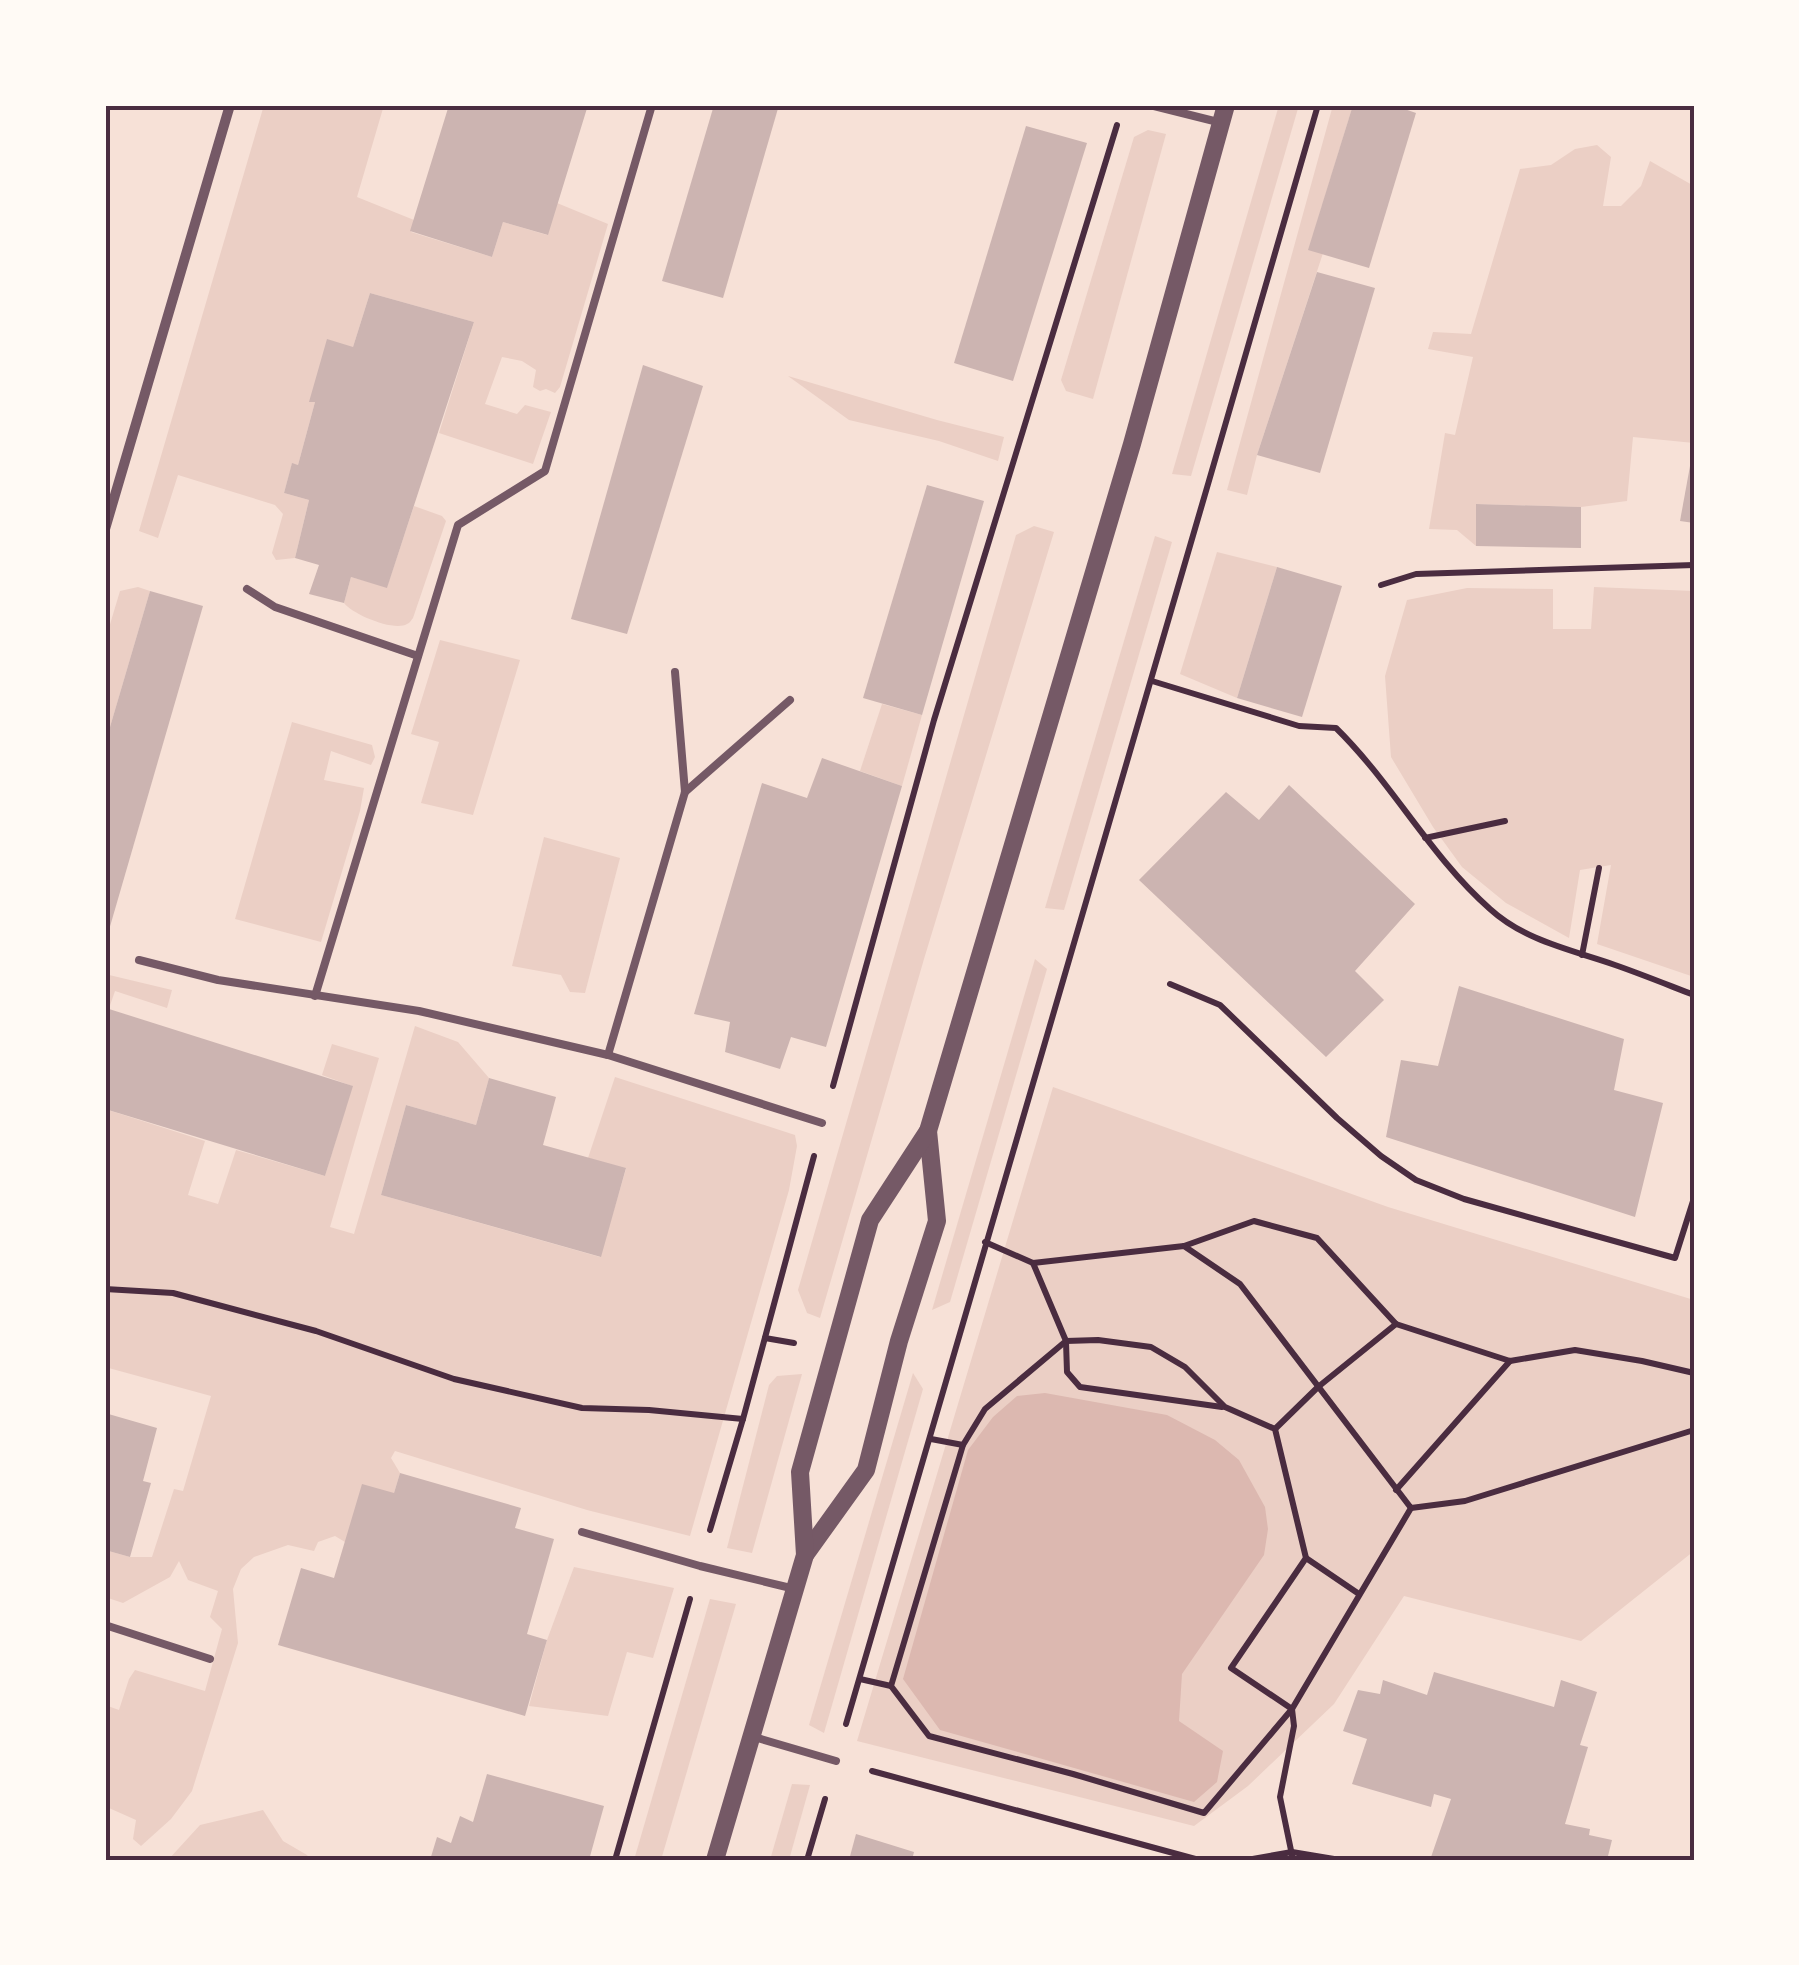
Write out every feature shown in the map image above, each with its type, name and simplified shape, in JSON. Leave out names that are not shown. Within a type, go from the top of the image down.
[{"type":"street","points":[[105,529],[230,105]]},
{"type":"street","points":[[805,1555],[800,1472],[870,1220],[928,1131],[1132,444],[1223,114]]},
{"type":"street","points":[[715,1860],[805,1555],[866,1470],[937,1221],[928,1131]]},
{"type":"lane","points":[[316,996],[458,525],[545,471],[652,105]]},
{"type":"lane","points":[[1150,105],[1223,114]]},
{"type":"lane","points":[[247,590],[275,607],[418,656]]},
{"type":"lane","points":[[608,1055],[685,792],[675,672]]},
{"type":"lane","points":[[685,792],[790,700]]},
{"type":"lane","points":[[140,960],[218,980],[420,1011],[608,1055],[822,1124]]},
{"type":"lane","points":[[582,1532],[795,1589]]},
{"type":"lane","points":[[105,1624],[210,1659]]},
{"type":"lane","points":[[752,1736],[836,1761]]},
{"type":"path","points":[[807,1860],[1318,105]]},
{"type":"path","points":[[614,1860],[743,1420],[934,720],[1118,123]]},
{"type":"path","points":[[1381,585],[1416,574],[1694,565]]},
{"type":"path","points":[[1152,681],[1299,726],[1336,728],[1355,746],[1446,865],[1492,912],[1540,941],[1694,995]]},
{"type":"path","points":[[1425,838],[1505,821]]},
{"type":"path","points":[[1582,955],[1599,868]]},
{"type":"path","points":[[1170,984],[1220,1005],[1337,1118],[1380,1156],[1416,1180],[1464,1199],[1674,1258],[1694,1198]]},
{"type":"path","points":[[985,1242],[1033,1263],[1184,1246],[1254,1221],[1318,1238],[1396,1324],[1510,1361],[1576,1350],[1694,1373]]},
{"type":"path","points":[[1184,1246],[1240,1284],[1411,1508]]},
{"type":"path","points":[[1033,1263],[1066,1341],[1067,1372],[1080,1387],[1225,1407],[1275,1429]]},
{"type":"path","points":[[105,1289],[173,1293],[316,1332],[454,1378],[582,1408],[743,1420]]},
{"type":"path","points":[[1275,1429],[1318,1387],[1396,1324]]},
{"type":"path","points":[[891,1686],[963,1444],[985,1409],[1066,1341],[1098,1340],[1151,1348],[1185,1367],[1225,1407]]},
{"type":"path","points":[[1396,1490],[1510,1361]]},
{"type":"path","points":[[1275,1429],[1306,1558],[1359,1594]]},
{"type":"path","points":[[1411,1508],[1465,1500],[1694,1430]]},
{"type":"path","points":[[931,1439],[963,1444]]},
{"type":"path","points":[[860,1678],[891,1686],[929,1736],[1204,1814],[1292,1709],[1411,1508]]},
{"type":"path","points":[[1293,1856],[1280,1797],[1294,1726],[1292,1709],[1231,1668],[1306,1558]]},
{"type":"path","points":[[836,1761],[1199,1860]]},
{"type":"path","points":[[1247,1860],[1293,1856],[1340,1860]]},
{"type":"shaded area","points":[[264,105],[384,105],[357,197],[414,220],[411,232],[492,257],[503,222],[547,235],[557,203],[608,224],[560,387],[555,393],[540,391],[533,387],[536,370],[522,361],[502,357],[485,404],[517,414],[525,405],[551,412],[533,464],[439,433],[474,322],[370,293],[353,347],[310,402],[315,402],[298,465],[292,464],[284,493],[309,500],[295,558],[276,560],[272,553],[283,514],[275,505],[178,475],[158,538],[139,531]]},
{"type":"shaded area","points":[[1279,105],[1299,105],[1191,476],[1172,474]]},
{"type":"shaded area","points":[[1333,105],[1353,105],[1309,249],[1323,253],[1247,495],[1227,490]]},
{"type":"shaded area","points":[[1148,130],[1166,134],[1093,399],[1066,391],[1061,380],[1134,137]]},
{"type":"shaded area","points":[[1597,145],[1611,157],[1603,206],[1621,206],[1641,186],[1650,161],[1694,186],[1694,443],[1633,437],[1627,501],[1581,507],[1477,504],[1476,546],[1457,530],[1429,529],[1445,433],[1455,435],[1473,357],[1428,349],[1433,332],[1471,334],[1520,169],[1551,165],[1575,149]]},
{"type":"shaded area","points":[[788,376],[1004,437],[998,461],[939,441],[849,420]]},
{"type":"shaded area","points":[[414,506],[446,521],[413,618],[401,626],[383,624],[344,603],[351,577],[387,587]]},
{"type":"shaded area","points":[[1034,526],[1054,532],[820,1318],[807,1313],[798,1290],[1016,535]]},
{"type":"shaded area","points":[[1155,536],[1172,542],[1064,910],[1045,908]]},
{"type":"shaded area","points":[[1217,552],[1277,567],[1237,698],[1180,674]]},
{"type":"shaded area","points":[[138,587],[150,591],[105,744],[105,641],[120,591]]},
{"type":"shaded area","points":[[1594,587],[1694,591],[1694,977],[1597,944],[1611,865],[1580,870],[1569,938],[1506,903],[1462,867],[1391,757],[1385,676],[1407,600],[1467,588],[1553,589],[1553,629],[1591,629]]},
{"type":"shaded area","points":[[440,640],[520,660],[473,815],[421,803],[439,742],[411,734]]},
{"type":"shaded area","points":[[882,704],[922,715],[902,786],[860,771]]},
{"type":"shaded area","points":[[292,722],[372,745],[375,757],[371,765],[331,751],[324,780],[364,788],[321,942],[235,919]]},
{"type":"shaded area","points":[[544,837],[620,858],[585,993],[570,992],[561,975],[512,966]]},
{"type":"shaded area","points":[[1035,959],[1047,969],[950,1302],[932,1310]]},
{"type":"shaded area","points":[[105,974],[172,990],[167,1008],[115,991],[105,1020]]},
{"type":"shaded area","points":[[415,1026],[458,1042],[489,1078],[476,1125],[406,1105],[381,1195],[600,1257],[626,1169],[588,1158],[615,1077],[795,1135],[797,1146],[789,1190],[690,1536],[587,1510],[395,1451],[391,1458],[400,1473],[394,1493],[345,1542],[335,1536],[318,1542],[314,1551],[288,1545],[254,1557],[241,1569],[233,1589],[238,1643],[192,1791],[171,1819],[141,1846],[133,1839],[136,1820],[109,1808],[105,1821],[105,1705],[119,1710],[135,1670],[205,1691],[222,1629],[210,1617],[218,1591],[188,1580],[179,1561],[170,1577],[123,1603],[105,1597],[105,1550],[130,1557],[152,1557],[174,1489],[183,1491],[211,1396],[105,1367],[105,1109],[205,1141],[188,1195],[218,1204],[236,1150],[325,1176],[352,1086],[322,1075],[332,1044],[379,1058],[330,1227],[354,1234]]},
{"type":"shaded area","points":[[1053,1087],[1388,1207],[1694,1300],[1694,1551],[1581,1641],[1404,1596],[1334,1704],[1248,1786],[1194,1826],[857,1741]]},
{"type":"shaded area","points":[[913,1373],[923,1389],[824,1733],[809,1725]]},
{"type":"shaded area","points":[[802,1374],[752,1553],[727,1548],[769,1385],[777,1376]]},
{"type":"shaded area","points":[[1045,1393],[1167,1415],[1215,1440],[1239,1460],[1265,1507],[1268,1529],[1264,1555],[1182,1674],[1179,1721],[1223,1751],[1217,1782],[1194,1802],[940,1730],[903,1679],[968,1450],[993,1417],[1017,1396]]},
{"type":"shaded area","points":[[574,1567],[674,1588],[653,1658],[627,1652],[608,1716],[529,1706],[547,1640]]},
{"type":"shaded area","points":[[710,1599],[736,1604],[661,1860],[634,1860]]},
{"type":"shaded area","points":[[792,1784],[810,1785],[789,1860],[770,1860]]},
{"type":"shaded area","points":[[263,1810],[283,1841],[311,1860],[168,1860],[200,1825]]},
{"type":"building","points":[[449,105],[588,105],[548,235],[503,222],[492,257],[410,231]]},
{"type":"building","points":[[714,105],[779,105],[723,298],[662,281]]},
{"type":"building","points":[[1353,105],[1393,105],[1416,113],[1369,268],[1308,250]]},
{"type":"building","points":[[1026,126],[1087,143],[1013,381],[954,363]]},
{"type":"building","points":[[1317,272],[1375,288],[1320,473],[1257,455]]},
{"type":"building","points":[[370,293],[474,322],[387,588],[351,577],[344,603],[309,594],[319,565],[295,558],[309,500],[284,493],[292,463],[298,465],[315,402],[309,402],[327,339],[353,347]]},
{"type":"building","points":[[643,365],[703,386],[627,634],[571,619]]},
{"type":"building","points":[[1694,456],[1694,523],[1680,521]]},
{"type":"building","points":[[927,485],[984,501],[922,715],[863,698]]},
{"type":"building","points":[[1476,504],[1581,507],[1581,548],[1476,546]]},
{"type":"building","points":[[1277,567],[1342,586],[1302,717],[1237,698]]},
{"type":"building","points":[[150,591],[203,606],[109,930],[105,929],[105,744]]},
{"type":"building","points":[[822,758],[902,786],[826,1047],[791,1037],[780,1069],[725,1052],[730,1022],[694,1014],[762,783],[807,798]]},
{"type":"building","points":[[1289,785],[1415,904],[1355,971],[1384,1000],[1326,1057],[1139,880],[1226,792],[1259,820]]},
{"type":"building","points":[[1459,986],[1624,1039],[1614,1090],[1663,1103],[1635,1217],[1386,1137],[1401,1060],[1438,1066]]},
{"type":"building","points":[[109,1009],[353,1086],[325,1176],[105,1109],[105,1020]]},
{"type":"building","points":[[489,1078],[556,1097],[543,1145],[626,1168],[601,1257],[381,1195],[406,1105],[476,1125]]},
{"type":"building","points":[[105,1413],[157,1428],[143,1481],[151,1483],[130,1557],[105,1550]]},
{"type":"building","points":[[400,1473],[521,1508],[515,1528],[554,1539],[527,1634],[547,1640],[525,1716],[278,1645],[301,1568],[334,1578],[362,1484],[394,1493]]},
{"type":"building","points":[[1434,1672],[1554,1707],[1561,1680],[1597,1692],[1580,1745],[1588,1747],[1565,1824],[1590,1829],[1589,1835],[1612,1840],[1607,1860],[1430,1860],[1451,1799],[1434,1794],[1431,1807],[1352,1784],[1367,1739],[1343,1731],[1358,1690],[1380,1694],[1383,1680],[1427,1695]]},
{"type":"building","points":[[487,1774],[604,1806],[589,1860],[430,1860],[437,1837],[451,1843],[460,1816],[473,1822]]},
{"type":"building","points":[[856,1834],[914,1852],[912,1860],[849,1860]]}]
